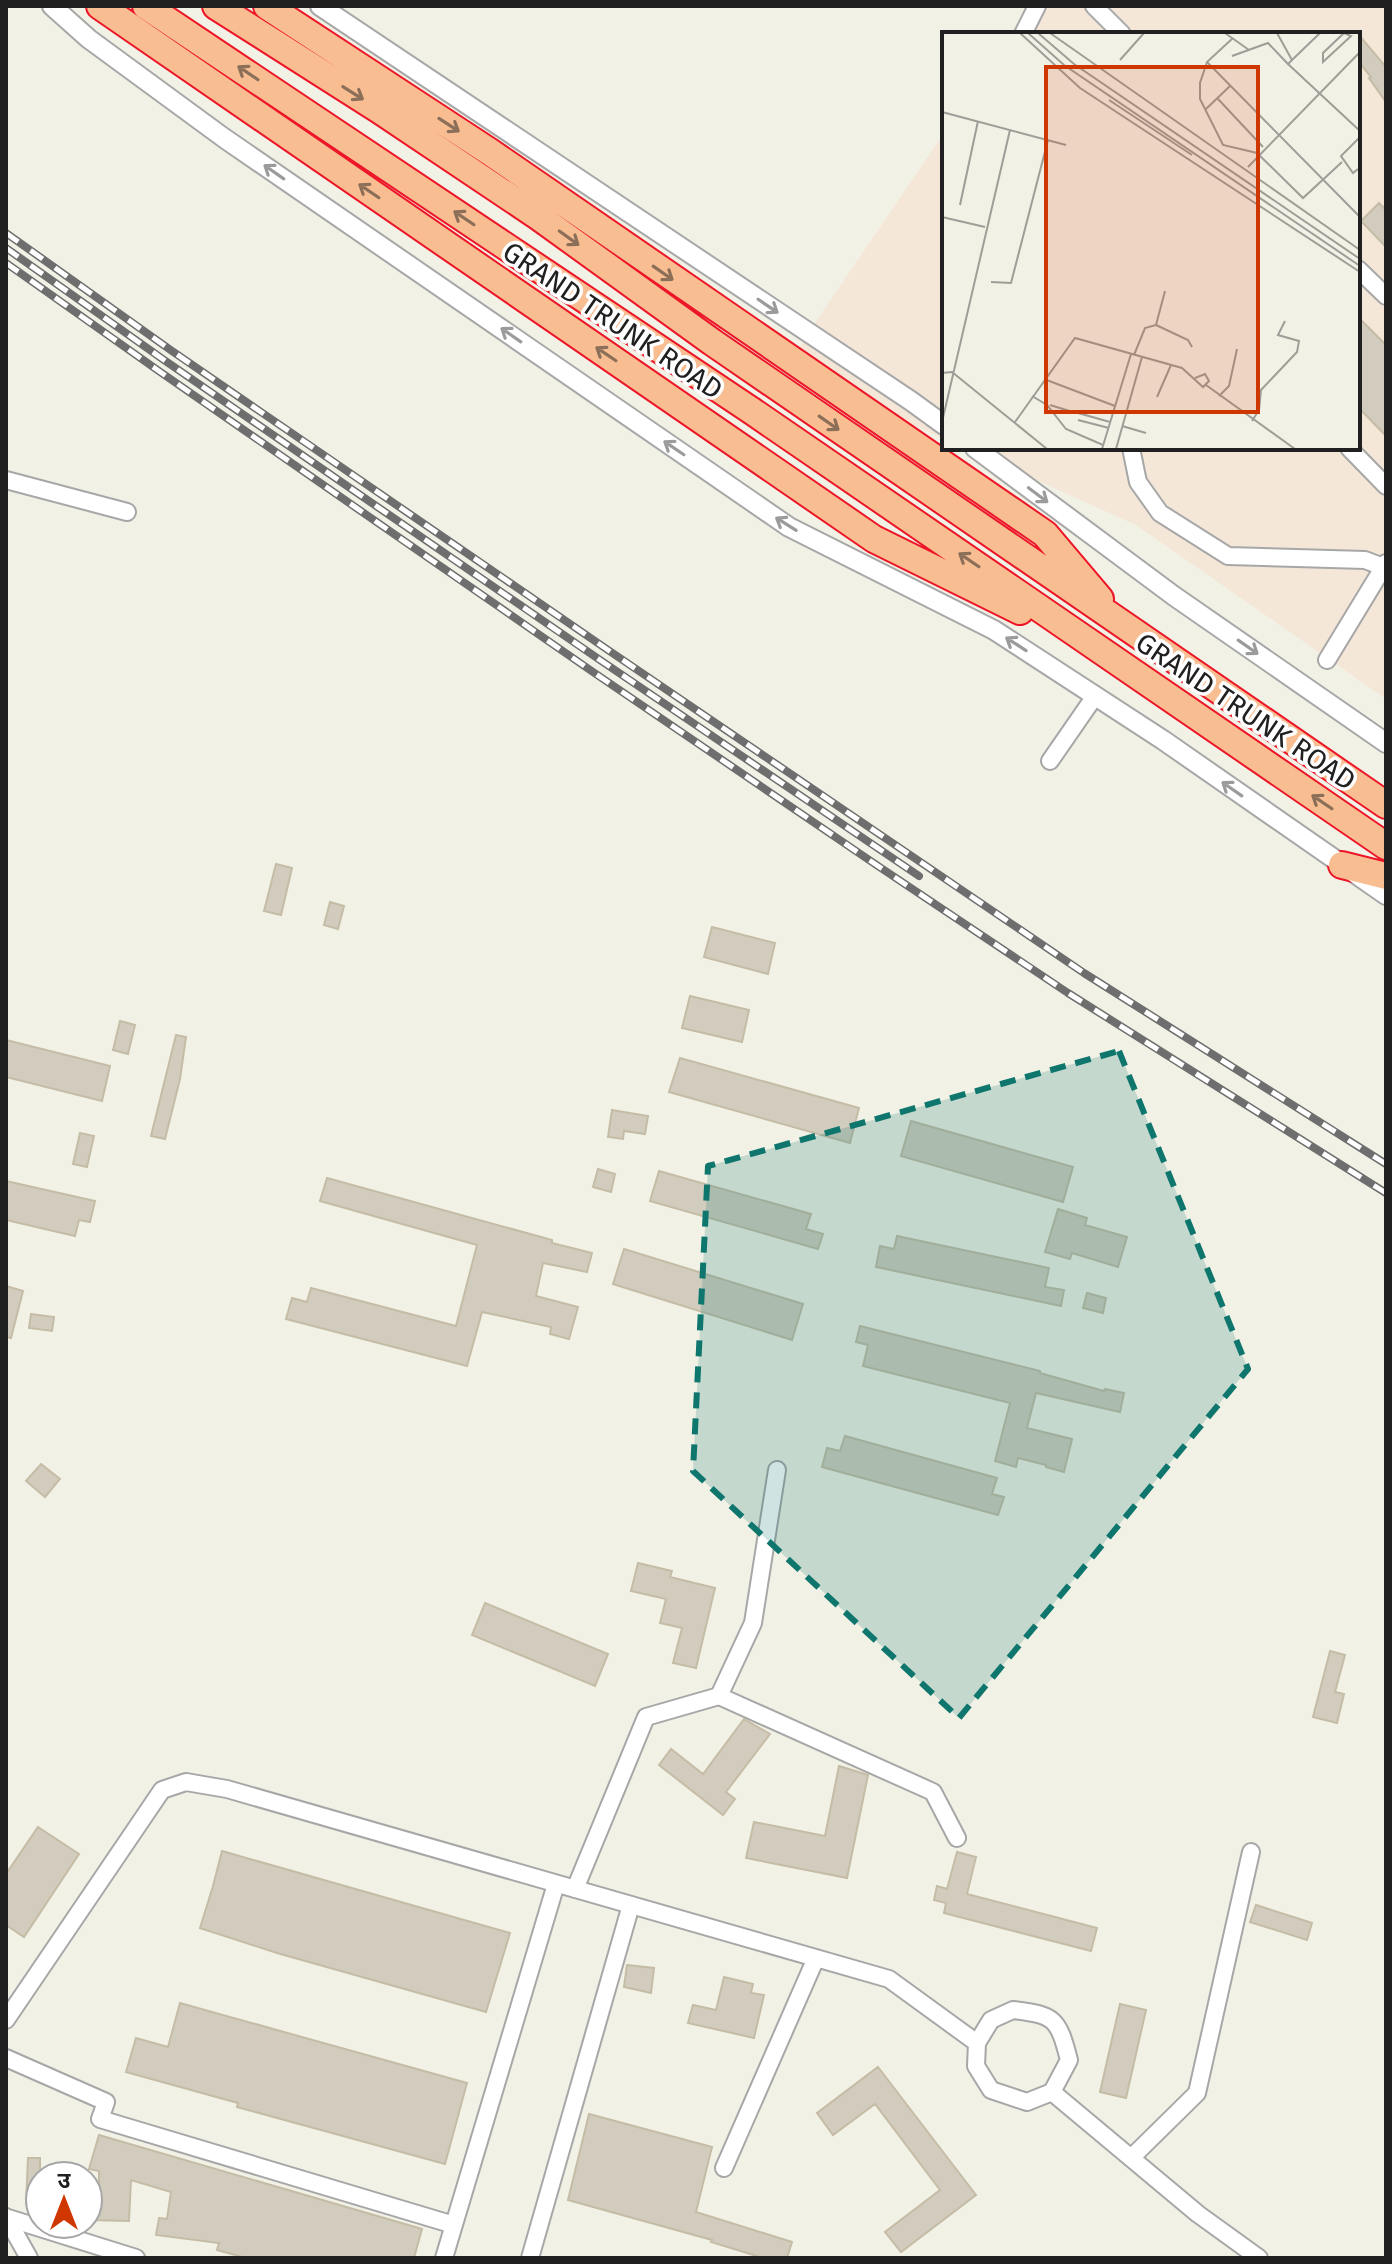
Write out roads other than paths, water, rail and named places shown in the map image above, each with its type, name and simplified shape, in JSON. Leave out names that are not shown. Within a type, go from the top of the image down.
[{"type":"highway","name":"GRAND TRUNK ROAD","points":[[216,6],[539,217],[712,342],[1386,805]]},
{"type":"highway","name":"GRAND TRUNK ROAD","points":[[267,6],[490,152],[1045,534],[1124,626]]},
{"type":"highway","name":"GRAND TRUNK ROAD","points":[[102,8],[874,539],[1109,656]]},
{"type":"highway","name":"GRAND TRUNK ROAD","points":[[153,10],[752,411],[1386,846]]},
{"type":"highway","points":[[1342,865],[1386,876]]},
{"type":"street","points":[[52,6],[89,39],[224,138],[789,527],[994,630],[1386,895]]},
{"type":"street","points":[[320,6],[942,424]]},
{"type":"street","points":[[1024,32],[1037,6]]},
{"type":"street","points":[[1094,6],[1120,32]]},
{"type":"street","points":[[1360,271],[1386,296]]},
{"type":"street","points":[[978,450],[1174,596],[1386,743]]},
{"type":"street","points":[[1131,450],[1138,482],[1160,513],[1228,556],[1365,560],[1385,566],[1327,660]]},
{"type":"street","points":[[1351,450],[1386,486]]},
{"type":"street","points":[[7,485],[127,512]]},
{"type":"street","points":[[1050,761],[1095,696]]},
{"type":"street","points":[[719,1696],[753,1623],[777,1470]]},
{"type":"street","points":[[575,1889],[646,1717],[719,1696],[933,1792],[957,1838]]},
{"type":"street","points":[[6,2020],[162,1790],[186,1782],[227,1789],[889,1979],[977,2043]]},
{"type":"street","points":[[1131,2158],[1197,2093],[1251,1852]]},
{"type":"street","points":[[444,2258],[556,1884]]},
{"type":"street","points":[[530,2258],[631,1905]]},
{"type":"street","points":[[724,2168],[816,1958]]},
{"type":"street","points":[[1013,2010],[1044,2014],[1061,2029],[1069,2060],[1052,2092],[1027,2102],[991,2090],[976,2066],[977,2043],[991,2020],[1013,2010]]},
{"type":"street","points":[[6,2058],[106,2102],[100,2119],[454,2225]]},
{"type":"street","points":[[1052,2092],[1198,2214],[1259,2258]]},
{"type":"street","points":[[7,2218],[125,2256]]},
{"type":"street","points":[[7,2218],[29,2258]]},
{"type":"railway","points":[[6,233],[172,351],[1084,973],[1386,1164]]},
{"type":"railway","points":[[6,248],[600,660],[919,876]]},
{"type":"railway","points":[[6,263],[593,672],[878,866],[1068,993],[1386,1193]]}]
